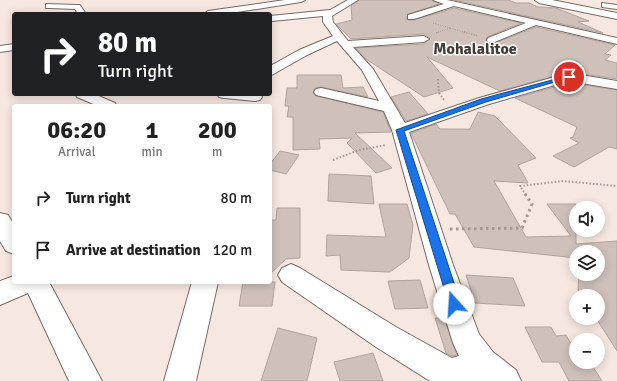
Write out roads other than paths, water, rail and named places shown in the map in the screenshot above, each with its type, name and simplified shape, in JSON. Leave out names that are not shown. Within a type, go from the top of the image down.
[{"type":"main road","points":[[539,0],[617,14]]},
{"type":"main road","points":[[550,0],[617,14]]},
{"type":"street","points":[[221,12],[300,0]]},
{"type":"street","points":[[354,0],[327,16],[328,22],[342,41],[367,69],[390,108],[402,137],[430,229],[468,343],[482,363],[505,381]]},
{"type":"street","points":[[436,0],[617,41]]},
{"type":"street","points":[[411,16],[454,4]]},
{"type":"street","points":[[605,5],[617,7]]},
{"type":"street","points":[[49,6],[78,7],[81,12]]},
{"type":"street","points":[[272,18],[332,12]]},
{"type":"street","points":[[497,14],[536,12]]},
{"type":"street","points":[[492,40],[534,23]]},
{"type":"street","points":[[272,70],[285,60],[312,47],[342,41],[424,39]]},
{"type":"street","points":[[0,49],[12,47]]},
{"type":"street","points":[[402,137],[458,109],[569,77],[604,69]]},
{"type":"street","points":[[569,77],[617,85]]},
{"type":"street","points":[[321,92],[390,108]]},
{"type":"street","points":[[87,96],[105,104]]},
{"type":"street","points":[[236,96],[255,99]]},
{"type":"street","points":[[0,221],[12,242]]},
{"type":"street","points":[[291,275],[386,337],[450,375],[482,363]]},
{"type":"street","points":[[0,293],[22,284]]},
{"type":"street","points":[[37,284],[86,381]]},
{"type":"street","points":[[180,381],[204,284]]},
{"type":"district","name":"Mohalalitoe","points":[[475,49]]}]
